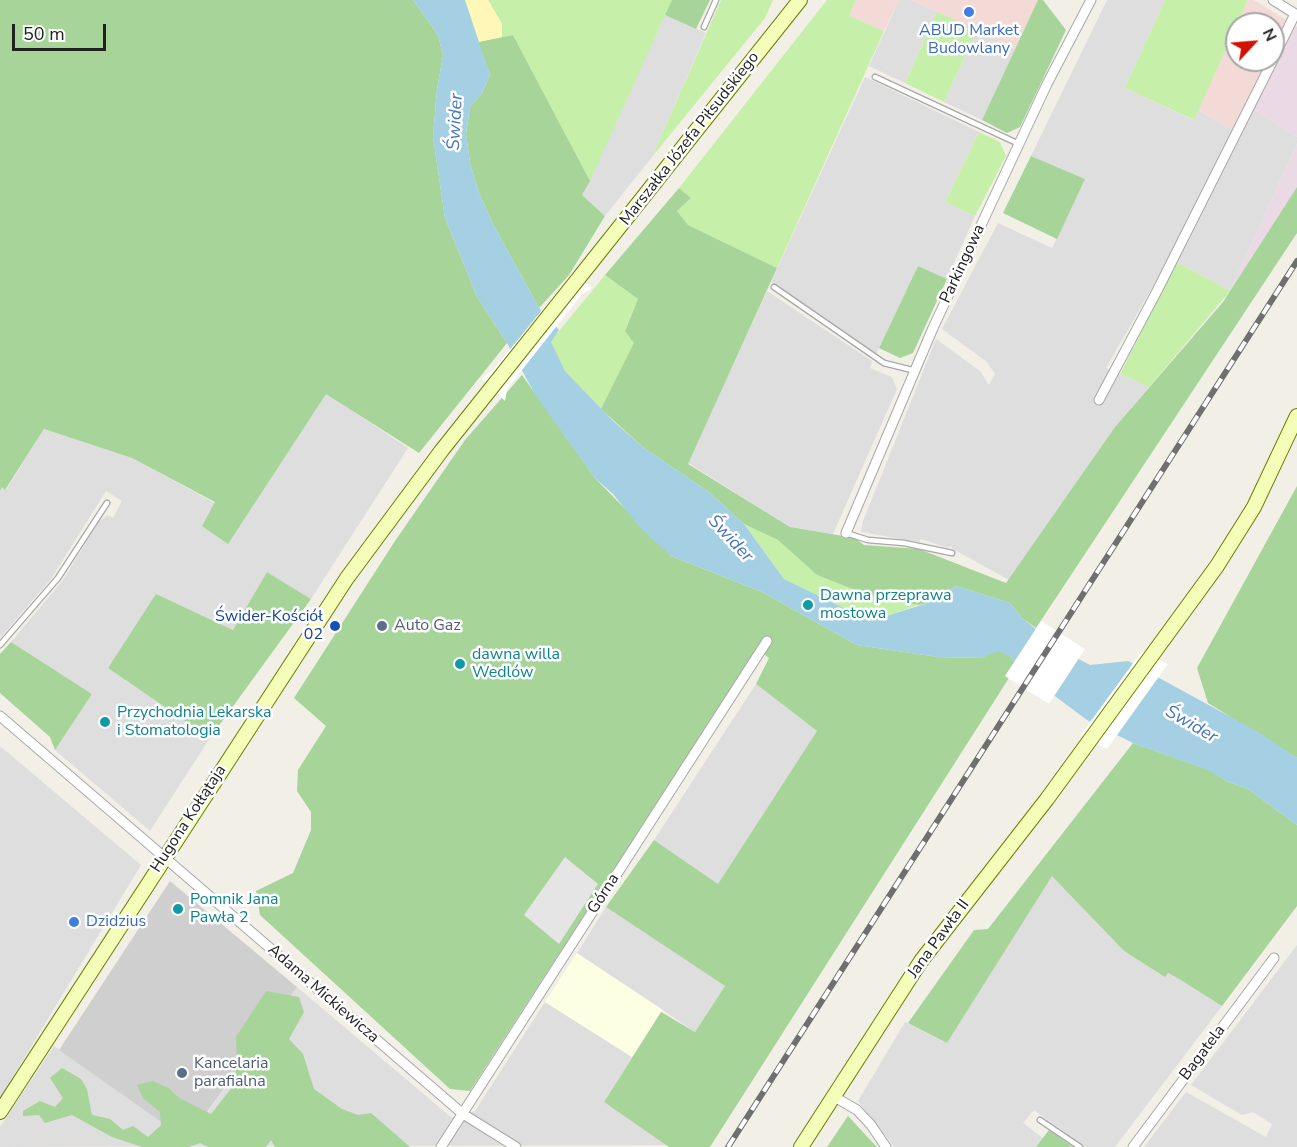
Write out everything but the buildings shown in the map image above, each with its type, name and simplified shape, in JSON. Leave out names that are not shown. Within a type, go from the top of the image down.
[{"type":"main road","name":"Marszałka Józefa Piłsudskiego","points":[[494,388],[800,0]]},
{"type":"main road","name":"Hugona Kołłątaja","points":[[0,1112],[347,578],[442,450],[494,388]]},
{"type":"main road","name":"Jana Pawła II","points":[[801,1147],[921,961],[1090,741],[1217,566],[1254,507],[1297,416]]},
{"type":"street","name":"Parkingowa","points":[[846,533],[916,371],[1019,144],[1091,0]]},
{"type":"street","points":[[1273,0],[1296,14],[1285,36]]},
{"type":"street","points":[[1099,400],[1162,281],[1267,72]]},
{"type":"street","name":"Górna","points":[[441,1147],[768,641]]},
{"type":"street","name":"Adama Mickiewicza","points":[[0,716],[463,1114],[516,1147]]},
{"type":"street","name":"Bagatela","points":[[1133,1147],[1274,958]]},
{"type":"street","points":[[833,1096],[857,1110],[886,1147]]},
{"type":"lane","points":[[704,27],[716,0]]},
{"type":"lane","points":[[876,77],[1019,144]]},
{"type":"lane","points":[[774,287],[884,363],[916,371]]},
{"type":"lane","points":[[0,645],[58,578],[107,503]]},
{"type":"lane","points":[[846,533],[868,540],[904,543],[952,553]]},
{"type":"lane","points":[[1040,1120],[1080,1147]]},
{"type":"shaded area","points":[[856,0],[899,0],[884,31],[849,16]]},
{"type":"shaded area","points":[[899,0],[911,0],[937,12],[905,83],[869,66]]},
{"type":"shaded area","points":[[911,0],[1038,0],[1015,49]]},
{"type":"shaded area","points":[[1107,0],[1165,0],[1125,88],[1193,120],[1198,110],[1234,131],[1160,274],[1106,368],[1149,387],[1115,427],[1009,580],[951,546],[948,548],[921,539],[919,542],[861,532],[863,521],[936,339],[980,371],[989,385],[995,374],[987,362],[942,329],[998,223],[1052,248],[1085,179],[1031,156]]},
{"type":"shaded area","points":[[1248,0],[1254,0],[1273,12],[1242,12]]},
{"type":"shaded area","points":[[665,15],[706,33],[652,157],[605,216],[582,195]]},
{"type":"shaded area","points":[[1292,24],[1297,27],[1297,137],[1254,110],[1271,72],[1285,72],[1285,40]]},
{"type":"shaded area","points":[[977,30],[1015,49],[982,120],[944,102]]},
{"type":"shaded area","points":[[1225,50],[1225,72],[1262,72],[1234,131],[1198,110]]},
{"type":"shaded area","points":[[865,77],[979,132],[945,202],[975,216],[947,279],[918,266],[876,354],[771,282]]},
{"type":"shaded area","points":[[1254,110],[1297,137],[1297,144],[1230,291],[1177,262]]},
{"type":"shaded area","points":[[1297,144],[1297,187],[1230,291]]},
{"type":"shaded area","points":[[767,291],[872,361],[870,368],[892,377],[897,389],[833,534],[790,527],[688,463]]},
{"type":"shaded area","points":[[326,393],[408,448],[311,599],[267,572],[233,630],[157,595],[108,668],[210,738],[150,831],[55,750],[92,694],[11,642],[63,580],[99,521],[108,515],[113,518],[122,501],[106,491],[51,579],[0,638],[0,491],[2,487],[6,490],[44,429],[132,458],[215,503]]},
{"type":"shaded area","points":[[756,684],[817,731],[718,884],[654,840]]},
{"type":"shaded area","points":[[0,746],[141,865],[0,1098]]},
{"type":"shaded area","points":[[565,857],[598,884],[559,944],[524,915]]},
{"type":"shaded area","points":[[1052,875],[1124,951],[1165,976],[1167,973],[1179,979],[1222,1006],[1115,1147],[1086,1147],[1034,1110],[1023,1123],[1043,1138],[1036,1147],[894,1147],[858,1101],[905,1022],[947,1043]]},
{"type":"shaded area","points":[[170,881],[297,987],[187,1140],[59,1050]]},
{"type":"shaded area","points":[[606,907],[725,986],[695,1032],[663,1010],[661,1012],[577,953]]},
{"type":"shaded area","points":[[1297,945],[1297,1147],[1144,1147],[1186,1092],[1266,1137],[1272,1124],[1253,1112],[1242,1115],[1191,1085]]},
{"type":"shaded area","points":[[577,953],[663,1010],[632,1057],[545,1002]]},
{"type":"shaded area","points":[[297,987],[452,1118],[475,1111],[545,1002],[632,1057],[604,1102],[670,1145],[0,1147],[0,1127],[54,1046],[188,1140]]},
{"type":"green space","points":[[0,0],[413,0],[438,35],[443,56],[437,89],[433,137],[445,218],[477,297],[507,343],[419,453],[326,394],[228,544],[202,526],[215,502],[132,458],[44,429],[5,490],[2,487],[0,491]]},
{"type":"green space","points":[[488,0],[672,0],[590,181],[513,35],[502,37],[502,24]]},
{"type":"green space","points":[[672,0],[710,0],[696,29],[665,15]]},
{"type":"green space","points":[[721,0],[773,0],[765,18],[652,157]]},
{"type":"green space","points":[[827,0],[856,0],[849,16],[884,31],[777,268],[688,225],[677,211],[691,198],[679,188]]},
{"type":"green space","points":[[1038,0],[1043,0],[1066,30],[1020,127],[1007,133],[982,120]]},
{"type":"green space","points":[[1165,0],[1248,0],[1243,12],[1225,12],[1225,51],[1194,120],[1125,88]]},
{"type":"green space","points":[[937,12],[977,30],[944,102],[905,83]]},
{"type":"green space","points":[[513,35],[590,181],[582,195],[605,216],[569,275],[539,308],[493,224],[479,193],[470,163],[466,134],[470,107],[482,93],[490,75],[478,42]]},
{"type":"green space","points":[[979,132],[1000,142],[1006,156],[975,216],[945,202]]},
{"type":"green space","points":[[1031,156],[1085,179],[1057,239],[1003,213]]},
{"type":"green space","points":[[1297,187],[1297,233],[1036,628],[1022,618],[1010,603],[956,586],[928,603],[919,605],[870,596],[817,575],[778,540],[744,524],[709,492],[644,448],[601,409],[634,343],[625,331],[638,299],[605,275],[679,188],[691,198],[677,211],[688,225],[777,268],[688,464],[790,527],[855,538],[864,545],[919,549],[1006,583],[1115,427],[1223,302]]},
{"type":"green space","points":[[1177,262],[1230,291],[1149,387],[1120,374]]},
{"type":"green space","points":[[918,266],[947,279],[913,353],[900,358],[879,348]]},
{"type":"green space","points":[[605,275],[638,299],[625,330],[635,343],[601,409],[565,371],[550,342]]},
{"type":"green space","points":[[522,375],[595,478],[671,556],[762,592],[857,645],[938,657],[981,658],[999,650],[1013,658],[1016,667],[710,1147],[669,1147],[604,1102],[661,1012],[695,1032],[725,986],[606,907],[654,840],[718,884],[817,731],[756,684],[769,658],[757,649],[470,1091],[450,1089],[260,915],[256,891],[293,873],[311,830],[311,812],[297,791],[298,770],[326,726],[294,698],[395,541],[465,440]]},
{"type":"green space","points":[[1297,486],[1297,758],[1208,703],[1197,668]]},
{"type":"green space","points":[[744,524],[778,540],[817,575],[870,596],[919,605],[870,621],[784,579]]},
{"type":"green space","points":[[267,572],[311,599],[210,738],[108,668],[156,594],[233,630]]},
{"type":"green space","points":[[11,642],[92,694],[55,750],[50,737],[0,693],[0,654]]},
{"type":"green space","points":[[1133,743],[1209,770],[1226,781],[1248,789],[1297,825],[1297,906],[1222,1006],[1168,973],[1165,977],[1124,951],[1052,876],[947,1043],[908,1023],[974,930],[988,929]]},
{"type":"green space","points":[[266,991],[299,997],[304,1012],[289,1039],[303,1054],[314,1089],[342,1109],[358,1115],[371,1113],[410,1147],[275,1147],[271,1140],[266,1147],[208,1147],[200,1143],[189,1147],[142,1147],[112,1137],[72,1115],[45,1123],[39,1115],[23,1116],[23,1111],[40,1101],[55,1107],[63,1098],[50,1078],[62,1068],[81,1079],[87,1089],[92,1115],[110,1119],[123,1130],[133,1126],[148,1137],[161,1125],[160,1112],[143,1098],[137,1085],[152,1081],[169,1088],[179,1098],[211,1114],[234,1085],[237,1064],[236,1037]]},
{"type":"green space","points":[[848,1116],[875,1145],[877,1147],[827,1147]]},
{"type":"green space","points":[[1049,1130],[1073,1147],[1036,1147]]},
{"type":"sand","points":[[465,0],[488,0],[502,24],[502,37],[478,42]]},
{"type":"water","name":"Świder","points":[[413,0],[465,0],[490,75],[482,93],[470,107],[466,133],[470,163],[479,193],[493,224],[539,308],[559,330],[551,342],[565,371],[612,420],[644,448],[709,492],[744,524],[784,579],[870,621],[928,603],[956,586],[1010,603],[1022,618],[1063,651],[1090,665],[1128,661],[1260,733],[1297,758],[1297,825],[1248,789],[1226,781],[1208,770],[1133,743],[1087,720],[1016,667],[1013,658],[999,651],[981,658],[938,657],[857,645],[762,592],[671,556],[641,529],[613,494],[595,478],[536,396],[507,343],[477,297],[445,218],[433,137],[437,89],[443,56],[438,35]]},
{"type":"pier","points":[[573,272],[592,288],[582,294],[507,389],[505,401],[482,378],[494,369]]},
{"type":"pier","points":[[1041,621],[1085,649],[1049,704],[1005,676]]},
{"type":"pier","points":[[1142,651],[1168,664],[1107,749],[1080,736]]},
{"type":"railway","points":[[728,1147],[1297,261]]},
{"type":"place","name":"ABUD Market Budowlany","points":[[969,12]]},
{"type":"place","name":"Dawna przeprawa mostowa","points":[[808,605]]},
{"type":"place","name":"Świder-Kościół 02","points":[[335,626]]},
{"type":"place","name":"Auto Gaz","points":[[382,626]]},
{"type":"place","name":"dawna willa Wedlów","points":[[460,664]]},
{"type":"place","name":"Przychodnia Lekarska i Stomatologia","points":[[105,722]]},
{"type":"place","name":"Pomnik Jana Pawła 2","points":[[178,909]]},
{"type":"place","name":"Dzidzius","points":[[74,922]]},
{"type":"place","name":"Kancelaria parafialna","points":[[182,1073]]}]
